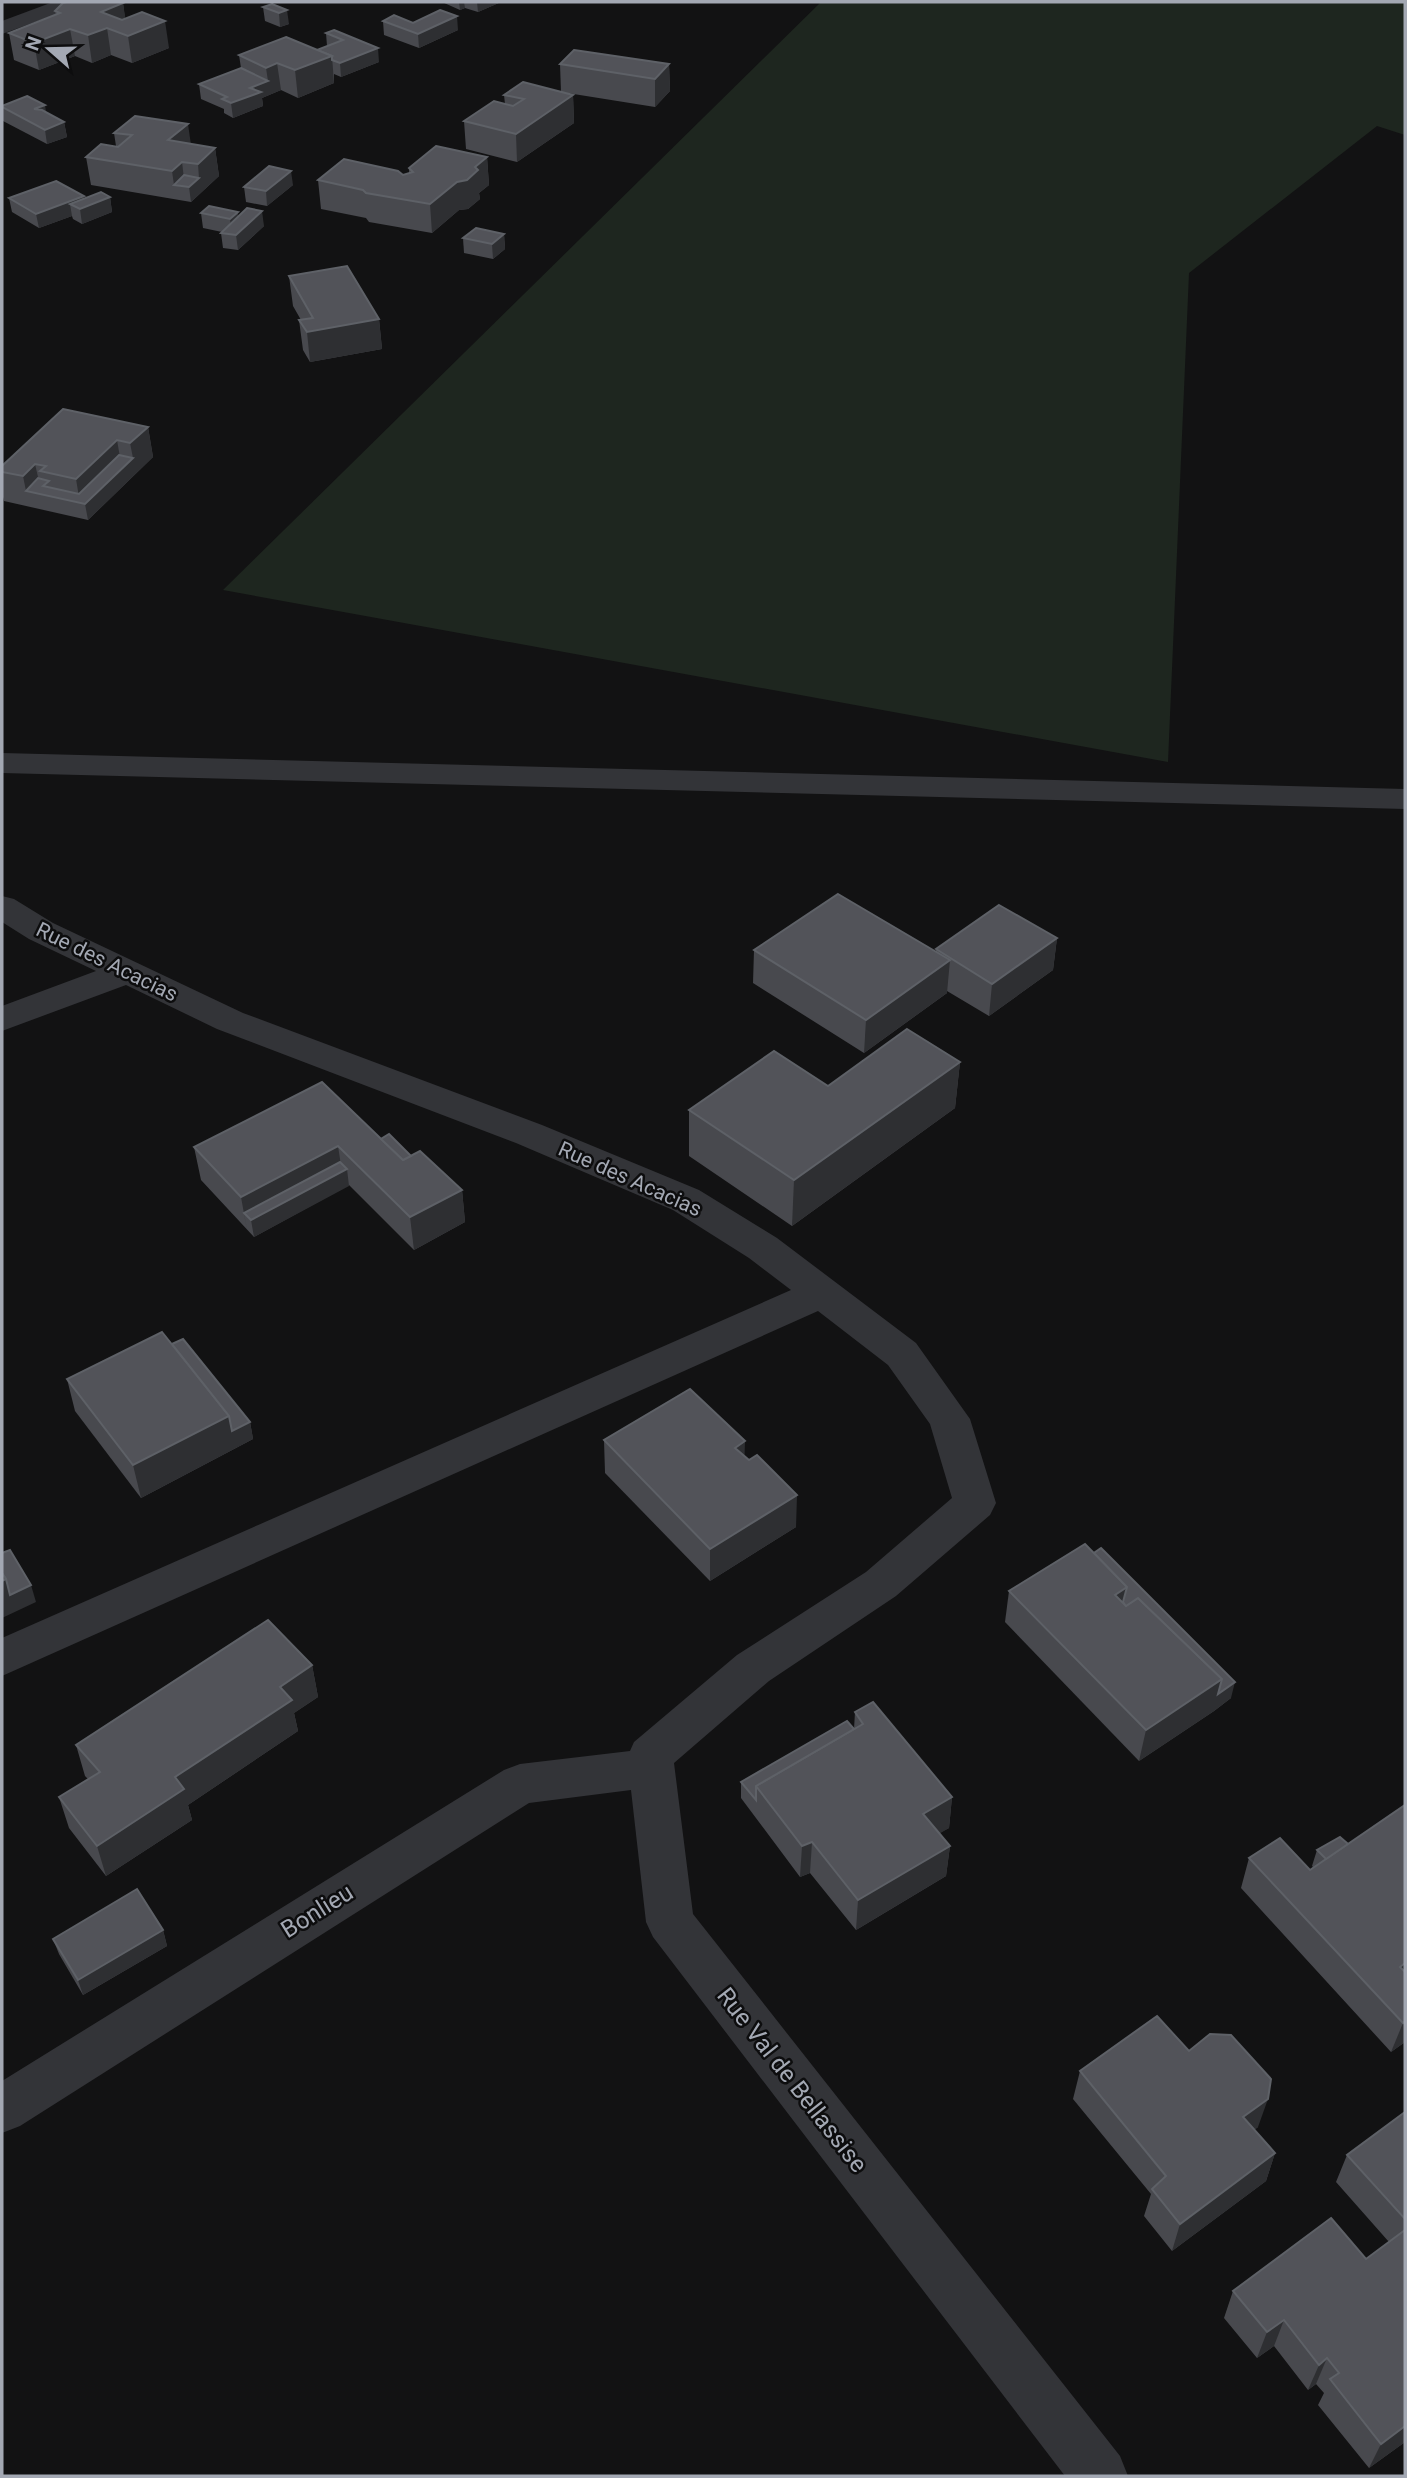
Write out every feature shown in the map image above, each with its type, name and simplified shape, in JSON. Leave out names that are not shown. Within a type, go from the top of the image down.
[{"type":"street","points":[[2,28],[72,2]]},
{"type":"street","points":[[2,763],[1405,799]]},
{"type":"street","name":"Rue des Acacias","points":[[2,907],[41,931],[230,1021],[528,1134],[686,1200],[763,1248],[902,1354],[949,1419],[975,1503],[881,1584],[753,1668],[650,1756],[652,1769]]},
{"type":"street","points":[[2,1019],[128,972]]},
{"type":"street","points":[[2,1657],[822,1293]]},
{"type":"street","name":"Bonlieu","points":[[2,2109],[520,1784],[652,1769]]},
{"type":"street","name":"Rue Val de Bellassise","points":[[652,1769],[670,1922],[1100,2476]]},
{"type":"shaded area","points":[[821,2],[1405,2],[1405,135],[1377,126],[1189,273],[1168,762],[223,590]]},
{"type":"building","points":[[67,2],[119,2],[123,3],[101,12],[122,20],[142,12],[165,21],[128,36],[107,28],[88,35],[70,29],[34,43],[9,33],[60,13],[55,11]]},
{"type":"building","points":[[272,4],[287,10],[279,13],[263,7]]},
{"type":"building","points":[[440,10],[457,16],[418,34],[383,21],[394,15],[413,23]]},
{"type":"building","points":[[334,30],[378,48],[340,63],[332,60],[332,56],[317,50],[343,40],[326,33]]},
{"type":"building","points":[[286,37],[332,56],[295,70],[277,63],[266,68],[239,55]]},
{"type":"building","points":[[574,50],[669,64],[655,79],[560,64]]},
{"type":"building","points":[[241,68],[268,81],[250,88],[261,92],[231,103],[222,99],[227,97],[199,84]]},
{"type":"building","points":[[523,82],[573,95],[516,134],[464,121],[494,101],[513,106],[524,99],[504,95]]},
{"type":"building","points":[[27,96],[45,105],[34,109],[42,110],[64,122],[45,130],[2,107]]},
{"type":"building","points":[[135,116],[188,124],[168,140],[215,148],[198,164],[182,162],[172,171],[86,157],[101,144],[118,147],[132,135],[114,133]]},
{"type":"building","points":[[436,146],[487,157],[475,167],[478,170],[467,180],[457,182],[430,204],[366,193],[363,190],[318,180],[344,159],[398,171],[403,175],[413,172],[409,168]]},
{"type":"building","points":[[269,166],[291,171],[266,191],[244,187]]},
{"type":"building","points":[[184,175],[199,178],[189,187],[174,185]]},
{"type":"building","points":[[56,181],[84,196],[36,214],[9,198]]},
{"type":"building","points":[[101,192],[110,197],[80,209],[70,204]]},
{"type":"building","points":[[209,206],[238,212],[230,219],[201,213]]},
{"type":"building","points":[[247,208],[262,211],[236,235],[221,233]]},
{"type":"building","points":[[476,228],[504,234],[492,244],[463,238]]},
{"type":"building","points":[[347,266],[379,319],[307,332],[299,320],[313,318],[289,276]]},
{"type":"building","points":[[63,409],[148,427],[130,443],[117,440],[76,479],[40,471],[46,466],[35,464],[23,476],[2,472],[2,466]]},
{"type":"building","points":[[119,455],[133,458],[85,504],[26,491],[38,478],[49,481],[43,486],[79,494]]},
{"type":"building","points":[[838,894],[950,960],[866,1020],[754,950]]},
{"type":"building","points":[[999,905],[1057,938],[992,984],[936,949]]},
{"type":"building","points":[[907,1029],[960,1062],[794,1180],[689,1110],[774,1051],[828,1086]]},
{"type":"building","points":[[322,1082],[403,1160],[420,1151],[462,1190],[410,1217],[338,1146],[241,1197],[194,1147]]},
{"type":"building","points":[[389,1134],[411,1156],[403,1160],[381,1139]]},
{"type":"building","points":[[340,1162],[347,1169],[251,1220],[244,1213]]},
{"type":"building","points":[[162,1332],[229,1416],[133,1465],[67,1379]]},
{"type":"building","points":[[183,1339],[250,1422],[232,1431],[229,1416],[172,1344]]},
{"type":"building","points":[[690,1389],[745,1441],[735,1448],[749,1460],[757,1455],[797,1495],[710,1549],[604,1440]]},
{"type":"building","points":[[1085,1544],[1127,1587],[1115,1595],[1126,1606],[1138,1598],[1222,1679],[1146,1730],[1009,1591]]},
{"type":"building","points":[[1101,1548],[1235,1682],[1218,1694],[1222,1679],[1138,1598],[1126,1606],[1123,1602],[1127,1587],[1094,1553]]},
{"type":"building","points":[[10,1550],[31,1585],[10,1595],[2,1573],[2,1553]]},
{"type":"building","points":[[268,1620],[312,1665],[280,1687],[292,1700],[175,1777],[184,1789],[97,1846],[59,1797],[100,1772],[76,1745]]},
{"type":"building","points":[[873,1702],[952,1797],[923,1814],[950,1846],[858,1900],[812,1842],[802,1846],[756,1786],[863,1724],[855,1712]]},
{"type":"building","points":[[847,1721],[854,1729],[756,1786],[756,1800],[741,1782]]},
{"type":"building","points":[[1405,1805],[1405,1963],[1400,1967],[1405,1972],[1403,2023],[1249,1858],[1280,1838],[1310,1870]]},
{"type":"building","points":[[1340,1837],[1348,1844],[1326,1859],[1317,1850]]},
{"type":"building","points":[[137,1889],[163,1930],[78,1980],[53,1939]]},
{"type":"building","points":[[1157,2016],[1189,2051],[1210,2034],[1231,2035],[1271,2079],[1268,2099],[1243,2117],[1275,2153],[1180,2224],[1152,2189],[1166,2176],[1080,2071]]},
{"type":"building","points":[[1405,2112],[1405,2219],[1347,2155]]},
{"type":"building","points":[[1331,2218],[1366,2259],[1405,2230],[1405,2426],[1381,2444],[1330,2379],[1339,2373],[1327,2358],[1319,2365],[1284,2320],[1267,2332],[1233,2291]]}]
